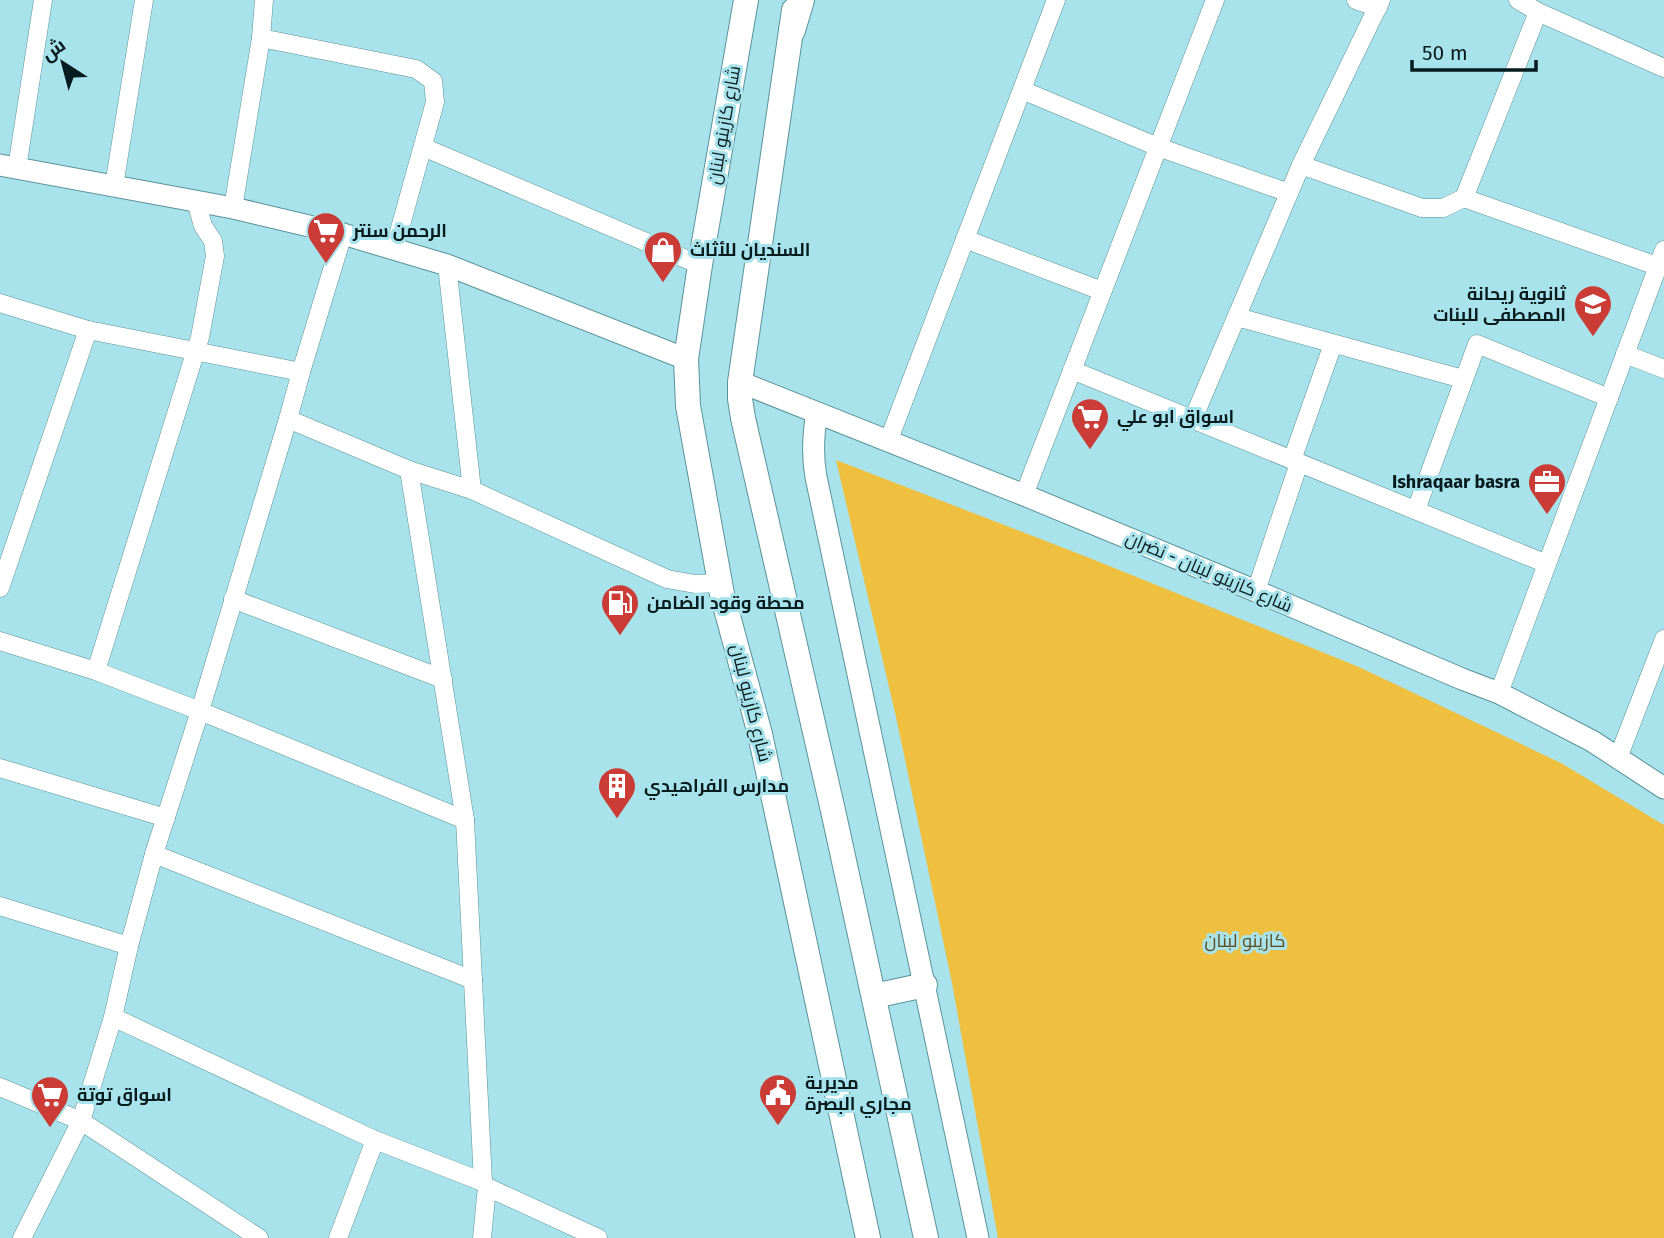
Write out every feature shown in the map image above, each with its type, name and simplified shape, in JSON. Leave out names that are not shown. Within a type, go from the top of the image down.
[{"type":"main road","name":"شارع كازينو لبنان","points":[[746,0],[700,265],[687,359],[690,418],[722,594],[758,725],[868,1238]]},
{"type":"main road","points":[[795,0],[740,382],[740,399],[926,1238]]},
{"type":"main road","points":[[792,30],[801,0]]},
{"type":"main road","points":[[874,996],[925,985]]},
{"type":"street","points":[[43,0],[8,167],[233,208],[343,234],[447,265],[687,359]]},
{"type":"street","points":[[114,186],[145,0]]},
{"type":"street","points":[[233,208],[261,38],[264,0]]},
{"type":"street","points":[[888,442],[1056,0]]},
{"type":"street","points":[[1024,495],[1215,0]]},
{"type":"street","points":[[1193,419],[1301,165],[1380,4],[1356,0]]},
{"type":"street","points":[[1518,0],[1538,12],[1664,68]]},
{"type":"street","points":[[1464,198],[1538,12]]},
{"type":"street","points":[[261,38],[416,69],[433,81],[435,102],[394,250]]},
{"type":"street","points":[[1022,90],[1158,147],[1289,193]]},
{"type":"street","points":[[423,146],[700,265]]},
{"type":"street","points":[[1301,165],[1422,208],[1443,208],[1464,198],[1661,258],[1499,693]]},
{"type":"street","points":[[96,671],[200,337],[215,256],[213,241],[203,226],[196,201]]},
{"type":"street","points":[[28,1236],[81,1121],[113,1017],[154,854],[200,711],[343,234]]},
{"type":"street","points":[[965,239],[1102,292]]},
{"type":"street","points":[[447,265],[472,489]]},
{"type":"street","points":[[0,303],[88,330],[301,372]]},
{"type":"street","points":[[1237,317],[1464,379]]},
{"type":"street","points":[[0,588],[88,330]]},
{"type":"street","points":[[1256,591],[1333,344]]},
{"type":"street","points":[[1416,510],[1476,344],[1609,398]]},
{"type":"street","points":[[1625,354],[1664,369]]},
{"type":"street","points":[[1072,370],[1547,564]]},
{"type":"street","name":"شارع كازينو لبنان - نضران","points":[[740,382],[1024,495],[1499,693],[1592,741],[1664,788]]},
{"type":"street","points":[[817,413],[813,439],[816,477],[978,1238]]},
{"type":"street","points":[[288,419],[408,470],[472,489],[667,579],[695,584],[720,583]]},
{"type":"street","points":[[408,470],[465,820],[485,1184],[482,1238]]},
{"type":"street","points":[[233,598],[443,679]]},
{"type":"street","points":[[0,641],[96,671],[200,711],[465,820]]},
{"type":"street","points":[[1618,758],[1663,647]]},
{"type":"street","points":[[0,768],[166,818]]},
{"type":"street","points":[[154,854],[473,980]]},
{"type":"street","points":[[0,906],[129,946]]},
{"type":"street","points":[[113,1017],[375,1140],[485,1184],[598,1238]]},
{"type":"street","points":[[0,1087],[81,1121],[259,1238]]},
{"type":"street","points":[[338,1238],[375,1140]]},
{"type":"green space","name":"كازينو لبنان","points":[[836,460],[1087,557],[1359,667],[1561,763],[1664,825],[1664,1238],[998,1238],[952,983],[896,717]]},
{"type":"place","name":"الرحمن سنتر","points":[[326,265]]},
{"type":"place","name":"السنديان للأثاث","points":[[663,284]]},
{"type":"place","name":"ثانوية ريحانة المصطفى للبنات","points":[[1593,338]]},
{"type":"place","name":"اسواق ابو علي","points":[[1090,451]]},
{"type":"place","name":"Ishraqaar basra","points":[[1547,516]]},
{"type":"place","name":"محطة وقود الضامن","points":[[620,637]]},
{"type":"place","name":"مدارس الفراهيدي","points":[[617,820]]},
{"type":"place","name":"مديرية مجاري البصرة","points":[[778,1127]]},
{"type":"place","name":"اسواق توتة","points":[[50,1129]]}]
